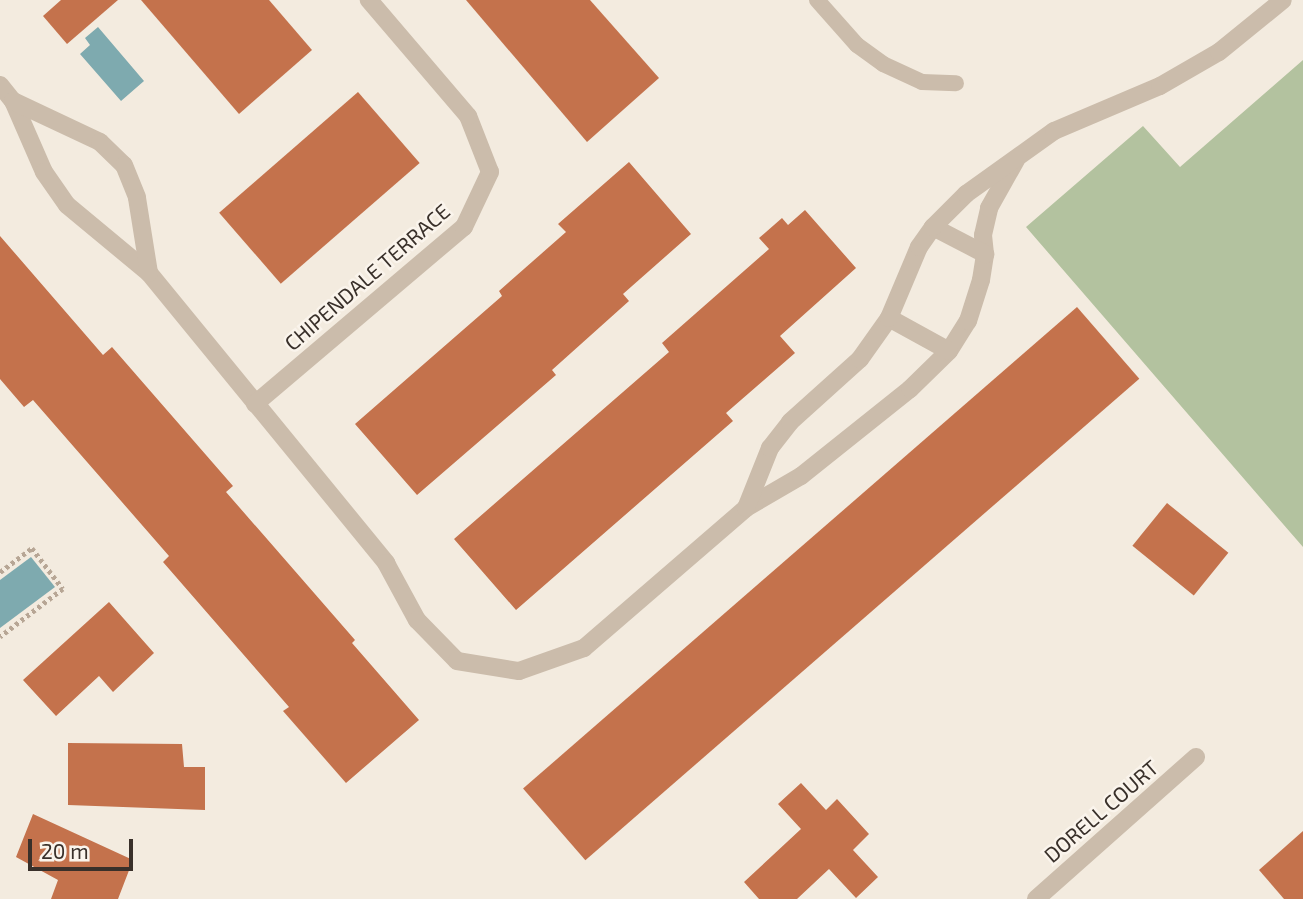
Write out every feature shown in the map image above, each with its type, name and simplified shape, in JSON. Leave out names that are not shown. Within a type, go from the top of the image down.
[{"type":"street","name":"CHIPENDALE TERRACE","points":[[255,404],[464,228],[490,172],[468,116],[369,0]]},
{"type":"street","points":[[746,508],[771,448],[790,422],[860,359],[889,318],[919,247],[933,227],[966,194],[1054,131],[1160,86],[1219,52],[1283,0]]},
{"type":"street","points":[[0,85],[13,100],[44,172],[67,205],[149,273],[386,562],[417,620],[457,661],[519,671],[584,648],[746,508],[801,476],[910,389],[949,351],[968,321],[981,281],[985,254],[983,235],[989,208],[1016,160]]},
{"type":"street","points":[[13,100],[100,142],[124,164],[137,198],[149,273]]},
{"type":"street","points":[[933,227],[985,254]]},
{"type":"street","points":[[889,318],[949,351]]},
{"type":"street","name":"DORELL COURT","points":[[1036,899],[1196,757]]},
{"type":"lane","points":[[817,0],[857,45],[883,64],[922,82],[956,83]]},
{"type":"path","points":[[0,572],[32,548],[63,589],[0,636]]},
{"type":"green space","points":[[1303,60],[1303,547],[1026,227],[1143,126],[1180,167]]},
{"type":"water","points":[[98,27],[144,81],[121,101],[80,54],[90,45],[85,38]]},
{"type":"water","points":[[31,557],[55,587],[0,628],[0,580]]},
{"type":"building","points":[[61,0],[118,0],[67,44],[43,16]]},
{"type":"building","points":[[141,0],[269,0],[312,50],[239,114]]},
{"type":"building","points":[[466,0],[590,0],[659,78],[587,142]]},
{"type":"building","points":[[358,92],[420,163],[281,284],[219,213]]},
{"type":"building","points":[[629,162],[691,234],[623,294],[629,301],[552,370],[556,375],[417,495],[355,424],[502,296],[499,291],[566,232],[558,224]]},
{"type":"building","points":[[805,210],[856,268],[780,336],[795,353],[726,413],[733,421],[516,610],[454,539],[669,352],[662,343],[769,249],[759,238],[782,218],[788,225]]},
{"type":"building","points":[[0,236],[103,355],[112,347],[233,486],[226,492],[355,640],[352,643],[419,720],[346,783],[283,711],[289,707],[163,562],[169,556],[33,400],[24,407],[0,379]]},
{"type":"building","points":[[1077,307],[1139,379],[585,860],[523,789]]},
{"type":"building","points":[[1167,503],[1228,553],[1194,595],[1132,546]]},
{"type":"building","points":[[109,602],[154,653],[113,692],[99,676],[56,716],[23,680]]},
{"type":"building","points":[[68,743],[182,744],[184,767],[205,767],[205,810],[68,805]]},
{"type":"building","points":[[801,783],[826,810],[837,799],[869,834],[853,850],[878,877],[856,898],[829,869],[797,899],[759,899],[744,882],[801,829],[778,804]]},
{"type":"building","points":[[33,814],[133,860],[118,899],[51,899],[58,880],[16,857]]},
{"type":"building","points":[[1303,831],[1303,899],[1284,899],[1259,870]]}]
